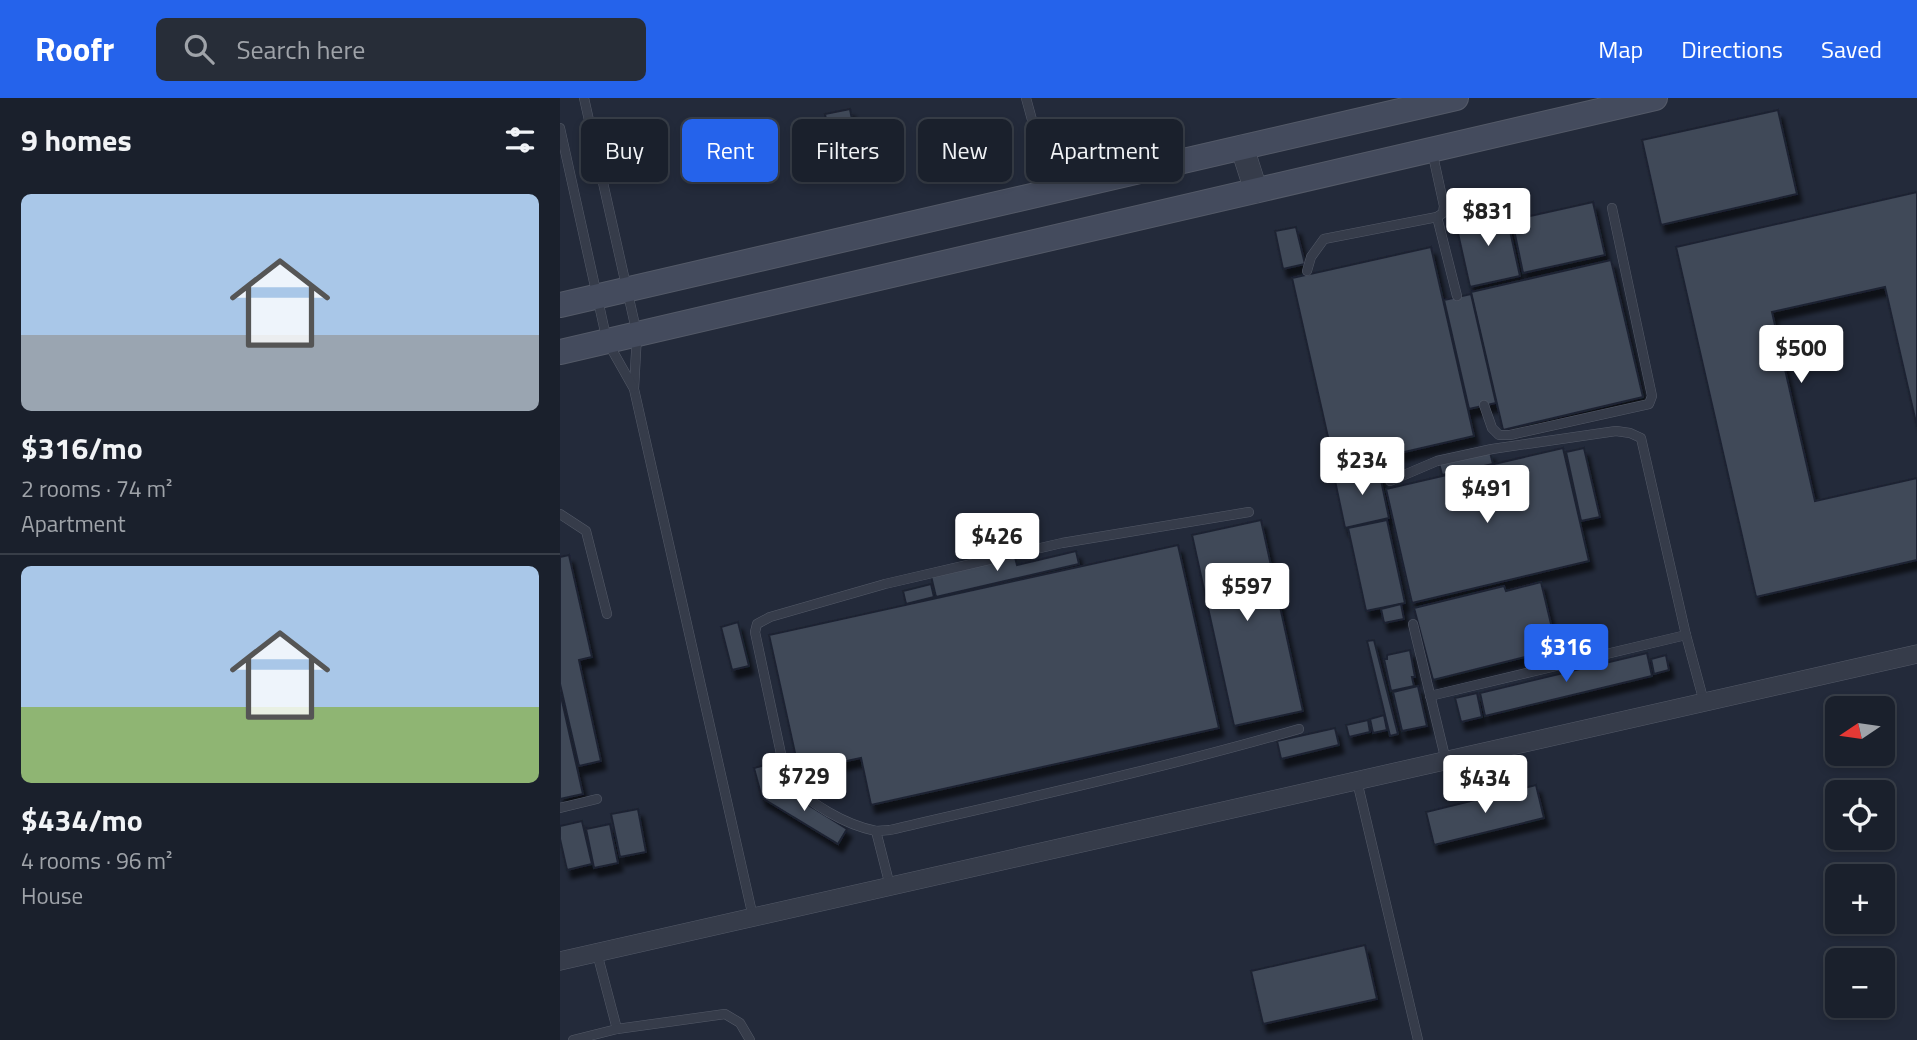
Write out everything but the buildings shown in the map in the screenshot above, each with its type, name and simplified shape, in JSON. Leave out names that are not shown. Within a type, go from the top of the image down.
[{"type":"main road","points":[[560,305],[1456,98]]},
{"type":"main road","points":[[560,352],[1655,98]]},
{"type":"street","points":[[1242,147],[1256,191]]},
{"type":"street","points":[[560,961],[1917,654]]},
{"type":"lane","points":[[584,98],[637,334],[634,389],[753,917]]},
{"type":"lane","points":[[1027,98],[1052,191]]},
{"type":"lane","points":[[560,128],[607,341],[634,389]]},
{"type":"lane","points":[[1307,271],[1311,257],[1324,239],[1437,217],[1443,213],[1444,206],[1431,149]]},
{"type":"lane","points":[[1484,405],[1492,428],[1499,435],[1510,435],[1648,404],[1652,396],[1612,208]]},
{"type":"lane","points":[[1437,217],[1457,296]]},
{"type":"lane","points":[[1390,481],[1437,461],[1492,449],[1616,431],[1641,438],[1704,702]]},
{"type":"lane","points":[[1249,512],[1062,543],[885,584],[769,617],[757,624],[755,632],[787,782],[827,812],[862,828],[890,830],[1217,752],[1298,729]]},
{"type":"lane","points":[[560,514],[586,531],[607,614]]},
{"type":"lane","points":[[1413,624],[1446,761]]},
{"type":"lane","points":[[1430,696],[1686,635]]},
{"type":"lane","points":[[1357,781],[1418,1040]]},
{"type":"lane","points":[[560,808],[597,799]]},
{"type":"lane","points":[[876,831],[890,886]]},
{"type":"lane","points":[[597,953],[617,1029]]},
{"type":"lane","points":[[573,1040],[617,1029],[725,1014],[740,1023],[750,1040]]}]
